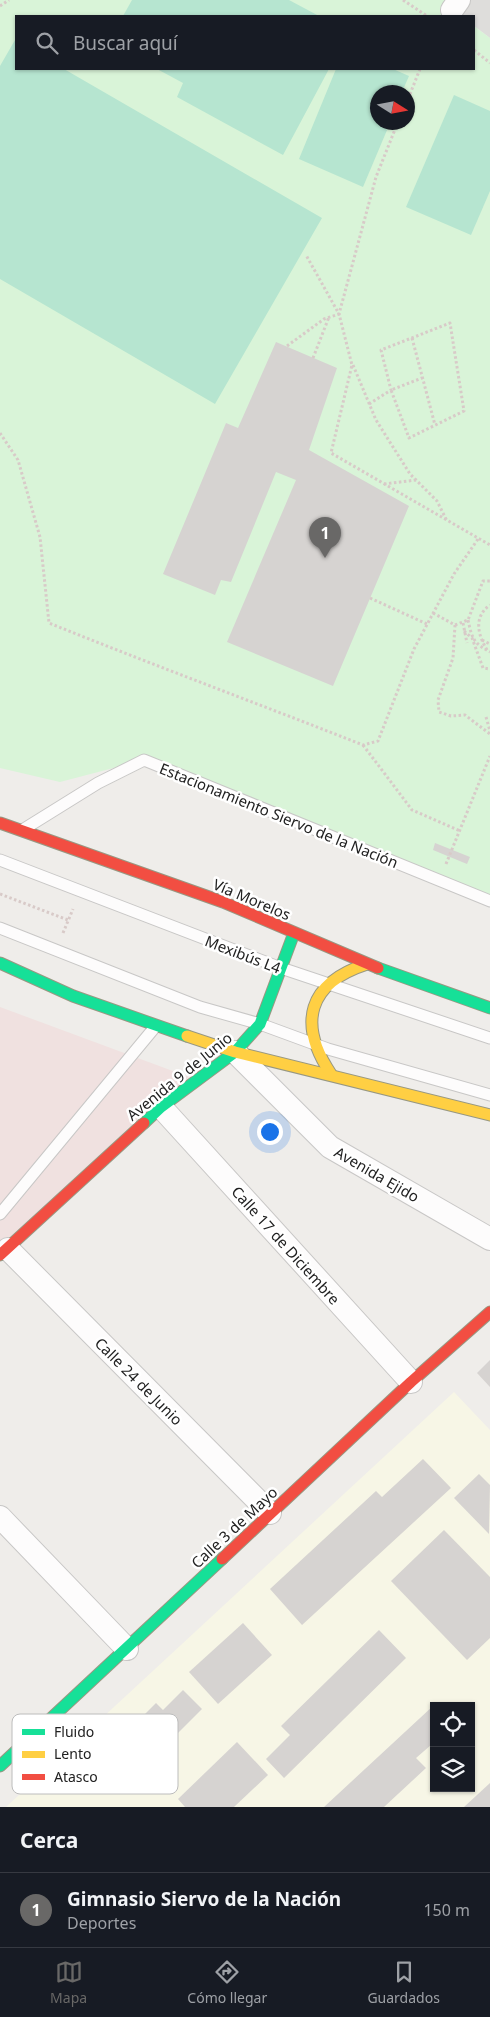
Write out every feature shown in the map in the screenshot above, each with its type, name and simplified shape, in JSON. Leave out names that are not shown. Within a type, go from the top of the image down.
[{"type":"main road","name":"Vía Morelos","points":[[0,823],[223,902],[367,964],[490,1008]]},
{"type":"main road","name":"Avenida 9 de Junio","points":[[4,1252],[161,1107],[235,1052],[260,1024],[294,934]]},
{"type":"main road","points":[[0,963],[73,996],[235,1052],[490,1114]]},
{"type":"main road","points":[[331,1074],[321,1062],[313,1044],[311,1019],[315,1004],[328,985],[341,973],[367,964]]},
{"type":"main road","name":"Calle 3 de Mayo","points":[[56,1714],[411,1382],[490,1312]]},
{"type":"main road","name":"Calle 3 de Mayo","points":[[0,1766],[12,1755]]},
{"type":"street","name":"Avenida Ejido","points":[[235,1052],[330,1147],[490,1238]]},
{"type":"street","name":"Calle 17 de Diciembre","points":[[161,1107],[411,1382]]},
{"type":"street","name":"Calle 24 de Junio","points":[[4,1252],[270,1513]]},
{"type":"street","points":[[0,1517],[127,1649]]},
{"type":"lane","name":"Estacionamiento Siervo de la Nación","points":[[21,831],[98,783],[144,760],[490,902]]},
{"type":"lane","name":"Mexibús L4","points":[[0,860],[281,968],[490,1038]]},
{"type":"lane","points":[[0,928],[200,1007],[260,1024],[313,1044],[490,1095]]},
{"type":"lane","points":[[0,1214],[156,1026]]},
{"type":"path","points":[[0,6],[9,0]]},
{"type":"path","points":[[402,0],[425,15]]},
{"type":"path","points":[[475,51],[490,62]]},
{"type":"path","points":[[414,85],[420,70]]},
{"type":"path","points":[[339,314],[376,177],[395,130]]},
{"type":"path","points":[[306,255],[339,314],[352,365],[376,420],[410,474],[437,501],[448,522]]},
{"type":"path","points":[[287,346],[328,317],[339,314]]},
{"type":"path","points":[[314,358],[328,317]]},
{"type":"path","points":[[450,323],[464,411],[409,438],[391,390],[381,350],[450,323]]},
{"type":"path","points":[[412,338],[435,426]]},
{"type":"path","points":[[352,365],[331,453],[478,540],[490,545]]},
{"type":"path","points":[[369,404],[391,390],[422,378]]},
{"type":"path","points":[[0,433],[18,460],[40,538],[49,623],[169,672],[364,745],[412,810],[460,831]]},
{"type":"path","points":[[383,484],[416,480]]},
{"type":"path","points":[[364,745],[378,741],[414,649],[454,574],[478,540]]},
{"type":"path","points":[[490,580],[483,581],[468,620],[472,638],[483,668],[490,669]]},
{"type":"path","points":[[370,598],[428,624]]},
{"type":"path","points":[[488,651],[481,640],[478,627],[483,613],[490,605]]},
{"type":"path","points":[[433,613],[455,625]]},
{"type":"path","points":[[455,625],[468,620]]},
{"type":"path","points":[[462,622],[466,643]]},
{"type":"path","points":[[455,625],[454,658],[438,700],[439,712],[451,716],[465,715],[490,734]]},
{"type":"path","points":[[464,631],[480,647],[488,651]]},
{"type":"path","points":[[481,640],[490,644]]},
{"type":"path","points":[[486,717],[490,731]]},
{"type":"path","points":[[440,881],[490,756]]},
{"type":"path","points":[[56,951],[80,891]]},
{"type":"path","points":[[0,894],[68,920]]},
{"type":"shaded area","points":[[460,0],[490,0],[490,38],[475,27],[475,15],[460,15]]},
{"type":"shaded area","points":[[0,1007],[189,1077],[0,1249]]},
{"type":"shaded area","points":[[454,1392],[490,1430],[490,1807],[6,1807],[20,1794],[178,1794],[178,1714],[106,1714]]},
{"type":"green space","points":[[0,0],[460,0],[460,15],[15,15],[15,70],[475,70],[475,27],[490,38],[490,901],[144,760],[60,782],[0,768]]},
{"type":"green space","points":[[132,0],[289,0],[317,15],[124,15]]},
{"type":"green space","points":[[15,40],[15,70],[66,70],[322,218],[215,404],[0,279],[0,66]]},
{"type":"green space","points":[[159,70],[328,70],[283,155],[177,97],[183,83]]},
{"type":"green space","points":[[336,70],[395,70],[409,76],[405,85],[370,85],[370,130],[387,130],[363,187],[299,159]]},
{"type":"green space","points":[[454,95],[490,111],[490,191],[471,235],[406,207]]},
{"type":"building","points":[[276,342],[337,368],[309,450],[409,506],[333,686],[227,642],[296,480],[276,472],[231,582],[221,580],[215,595],[163,574],[226,423],[238,428]]},
{"type":"building","points":[[435,843],[470,857],[467,864],[433,850]]},
{"type":"building","points":[[490,1360],[490,1387],[477,1373]]},
{"type":"building","points":[[423,1459],[451,1488],[302,1625],[270,1589],[376,1491],[382,1497]]},
{"type":"building","points":[[479,1474],[490,1485],[489,1534],[454,1498]]},
{"type":"building","points":[[444,1530],[490,1577],[490,1638],[467,1660],[391,1581]]},
{"type":"building","points":[[243,1623],[272,1655],[218,1704],[189,1672]]},
{"type":"building","points":[[379,1630],[406,1658],[284,1778],[266,1759],[290,1735],[281,1726]]},
{"type":"building","points":[[183,1690],[202,1709],[178,1733],[178,1714],[145,1714],[156,1703],[163,1710]]},
{"type":"building","points":[[430,1709],[430,1746],[416,1758],[426,1768],[384,1807],[324,1807]]},
{"type":"building","points":[[237,1742],[268,1775],[234,1807],[185,1807],[178,1799]]},
{"type":"building","points":[[490,1783],[490,1807],[464,1807]]},
{"type":"traffic: fast","points":[[144,1123],[161,1107],[235,1052],[260,1024],[294,933]]},
{"type":"traffic: fast","points":[[0,963],[73,996],[187,1036]]},
{"type":"traffic: fast","points":[[378,968],[490,1008]]},
{"type":"traffic: fast","points":[[56,1714],[222,1559]]},
{"type":"traffic: fast","points":[[0,1766],[12,1755]]},
{"type":"traffic: slow","points":[[331,1074],[320,1055],[314,1038],[312,1022],[314,1007],[321,994],[332,982],[347,972],[367,964]]},
{"type":"traffic: slow","points":[[187,1036],[235,1052],[490,1115]]},
{"type":"traffic: jam","points":[[0,823],[223,902],[378,968]]},
{"type":"traffic: jam","points":[[0,1255],[144,1123]]},
{"type":"traffic: jam","points":[[222,1559],[411,1382],[490,1312]]},
{"type":"place","name":"Gimnasio Siervo de la Nación","points":[[325,558]]}]
